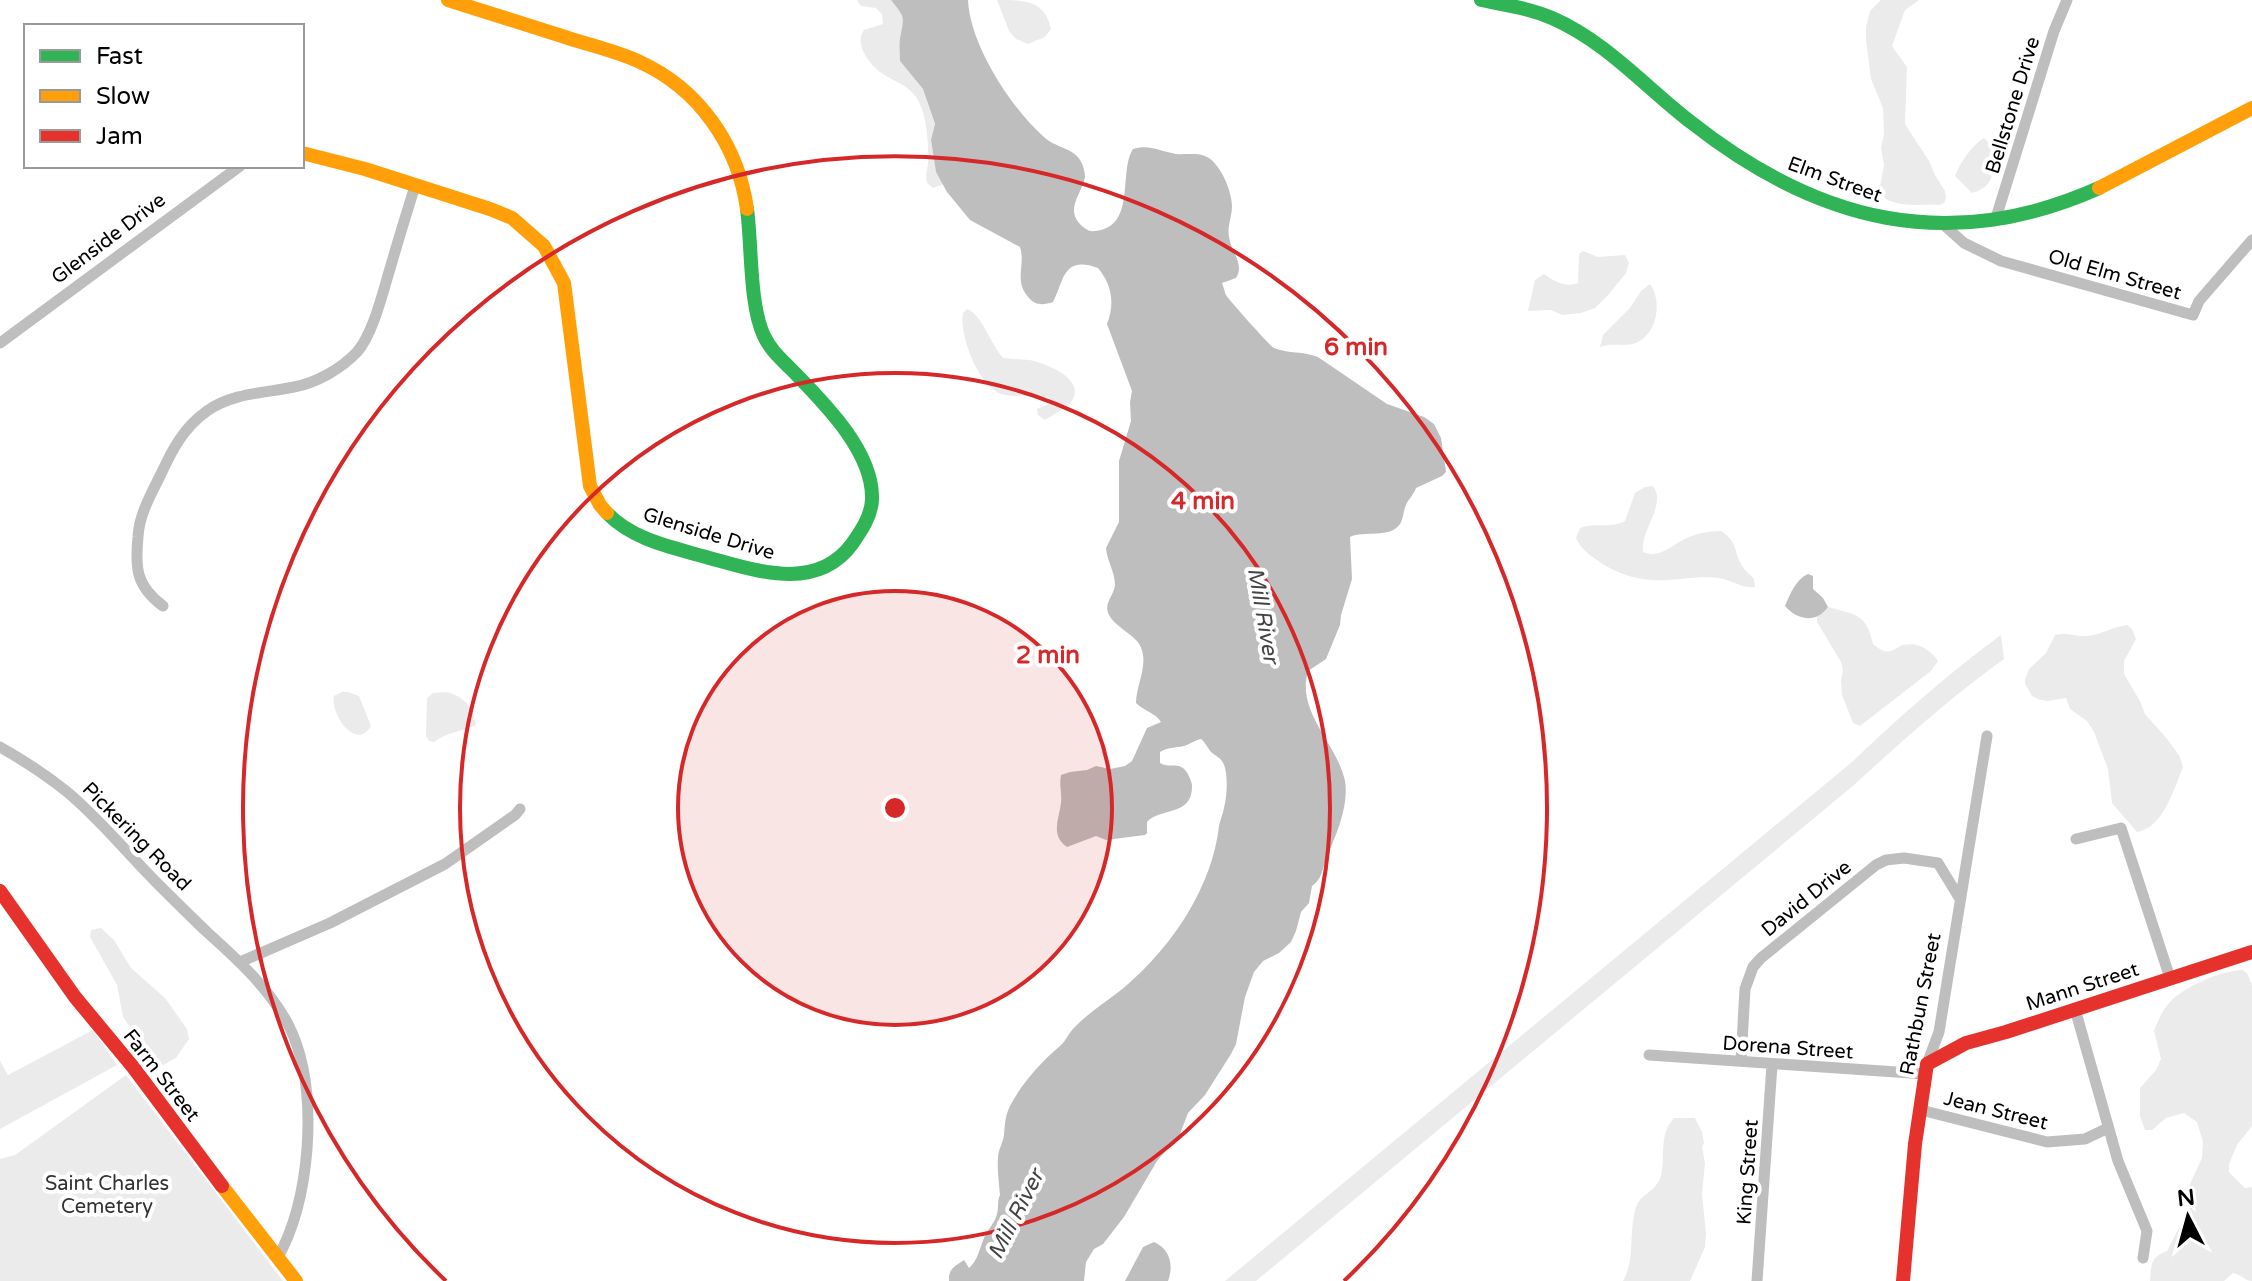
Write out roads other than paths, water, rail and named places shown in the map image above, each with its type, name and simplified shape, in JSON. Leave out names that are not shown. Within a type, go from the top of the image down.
[{"type":"street","name":"Glenside Drive","points":[[304,154],[365,169],[490,209],[512,218],[544,246],[564,283],[590,486],[600,506],[616,521],[656,542],[782,576],[800,575],[830,564],[844,554],[863,531],[871,507],[873,486],[866,463],[849,434],[767,343],[756,313],[743,184],[719,130],[701,105],[668,76],[639,61],[448,0]]},
{"type":"street","name":"Elm Street","points":[[1481,0],[1532,11],[1566,25],[1605,50],[1712,140],[1745,163],[1820,200],[1857,213],[1897,221],[1944,225],[1995,221],[2044,210],[2126,176],[2252,108]]},
{"type":"street","name":"Bellstone Drive","points":[[1995,221],[2054,31],[2067,0]]},
{"type":"street","name":"Glenside Drive","points":[[0,343],[237,168]]},
{"type":"street","points":[[163,606],[140,583],[136,557],[138,528],[146,504],[174,446],[208,410],[241,396],[298,387],[337,370],[359,350],[378,310],[415,186]]},
{"type":"street","name":"Old Elm Street","points":[[1944,225],[1964,243],[2001,261],[2193,315],[2199,301],[2252,240]]},
{"type":"street","name":"Rathbun Street","points":[[1903,1281],[1915,1144],[1926,1069],[1939,1032],[1987,736]]},
{"type":"street","name":"Pickering Road","points":[[0,747],[66,791],[258,980],[288,1024],[300,1057],[309,1126],[303,1181],[293,1225],[277,1259]]},
{"type":"street","points":[[240,962],[330,923],[445,864],[520,809]]},
{"type":"street","points":[[2076,839],[2121,828],[2170,978]]},
{"type":"street","name":"David Drive","points":[[1741,1061],[1745,989],[1753,967],[1864,873],[1886,860],[1896,858],[1938,863],[1960,899]]},
{"type":"street","name":"Farm Street","points":[[0,891],[75,997],[133,1067],[296,1281]]},
{"type":"street","name":"Mann Street","points":[[1926,1069],[1966,1043],[2252,952]]},
{"type":"street","points":[[2075,1009],[2118,1161],[2147,1231],[2143,1258]]},
{"type":"street","name":"Dorena Street","points":[[1649,1055],[1772,1065],[1926,1069]]},
{"type":"street","name":"King Street","points":[[1757,1281],[1772,1065]]},
{"type":"street","name":"Jean Street","points":[[1921,1110],[2047,1142],[2085,1139],[2108,1128]]},
{"type":"water","name":"Mill River","points":[[891,0],[968,0],[976,36],[1006,93],[1044,137],[1073,153],[1081,162],[1085,177],[1074,212],[1079,223],[1088,230],[1108,227],[1117,220],[1122,209],[1133,149],[1149,148],[1207,157],[1225,179],[1232,200],[1229,237],[1239,268],[1236,278],[1222,283],[1229,299],[1274,348],[1318,357],[1387,404],[1424,417],[1434,424],[1441,438],[1446,472],[1416,488],[1396,529],[1350,537],[1352,579],[1340,625],[1326,659],[1308,671],[1306,686],[1312,714],[1341,767],[1346,790],[1341,819],[1321,876],[1312,886],[1309,903],[1301,912],[1291,942],[1263,961],[1254,972],[1231,1054],[1205,1095],[1188,1113],[1180,1134],[1157,1161],[1124,1217],[1103,1244],[1094,1249],[1086,1262],[1084,1281],[949,1281],[949,1277],[953,1268],[964,1260],[969,1268],[972,1265],[996,1217],[1000,1195],[998,1155],[1007,1113],[1020,1089],[1081,1021],[1121,990],[1160,952],[1199,893],[1215,849],[1224,810],[1226,771],[1222,761],[1201,739],[1166,749],[1160,752],[1160,763],[1183,768],[1192,783],[1191,795],[1182,807],[1153,817],[1147,822],[1145,835],[1106,840],[1096,836],[1067,847],[1059,837],[1061,775],[1096,766],[1110,769],[1125,766],[1132,761],[1147,728],[1161,722],[1136,703],[1143,664],[1141,648],[1107,611],[1115,585],[1106,548],[1119,522],[1119,461],[1131,421],[1132,391],[1107,324],[1111,294],[1098,268],[1077,265],[1071,268],[1053,302],[1034,302],[1024,292],[1022,285],[1020,247],[970,220],[947,192],[936,172],[931,140],[935,124],[923,89],[900,61],[903,18]]},
{"type":"water","points":[[1808,574],[1813,576],[1813,589],[1828,607],[1812,618],[1801,617],[1785,606],[1797,583]]},
{"type":"water","points":[[1154,1242],[1164,1249],[1169,1258],[1171,1269],[1168,1281],[1125,1281],[1143,1247]]},
{"type":"park label","name":"Saint Charles Cemetery","points":[[107,1194]]}]
